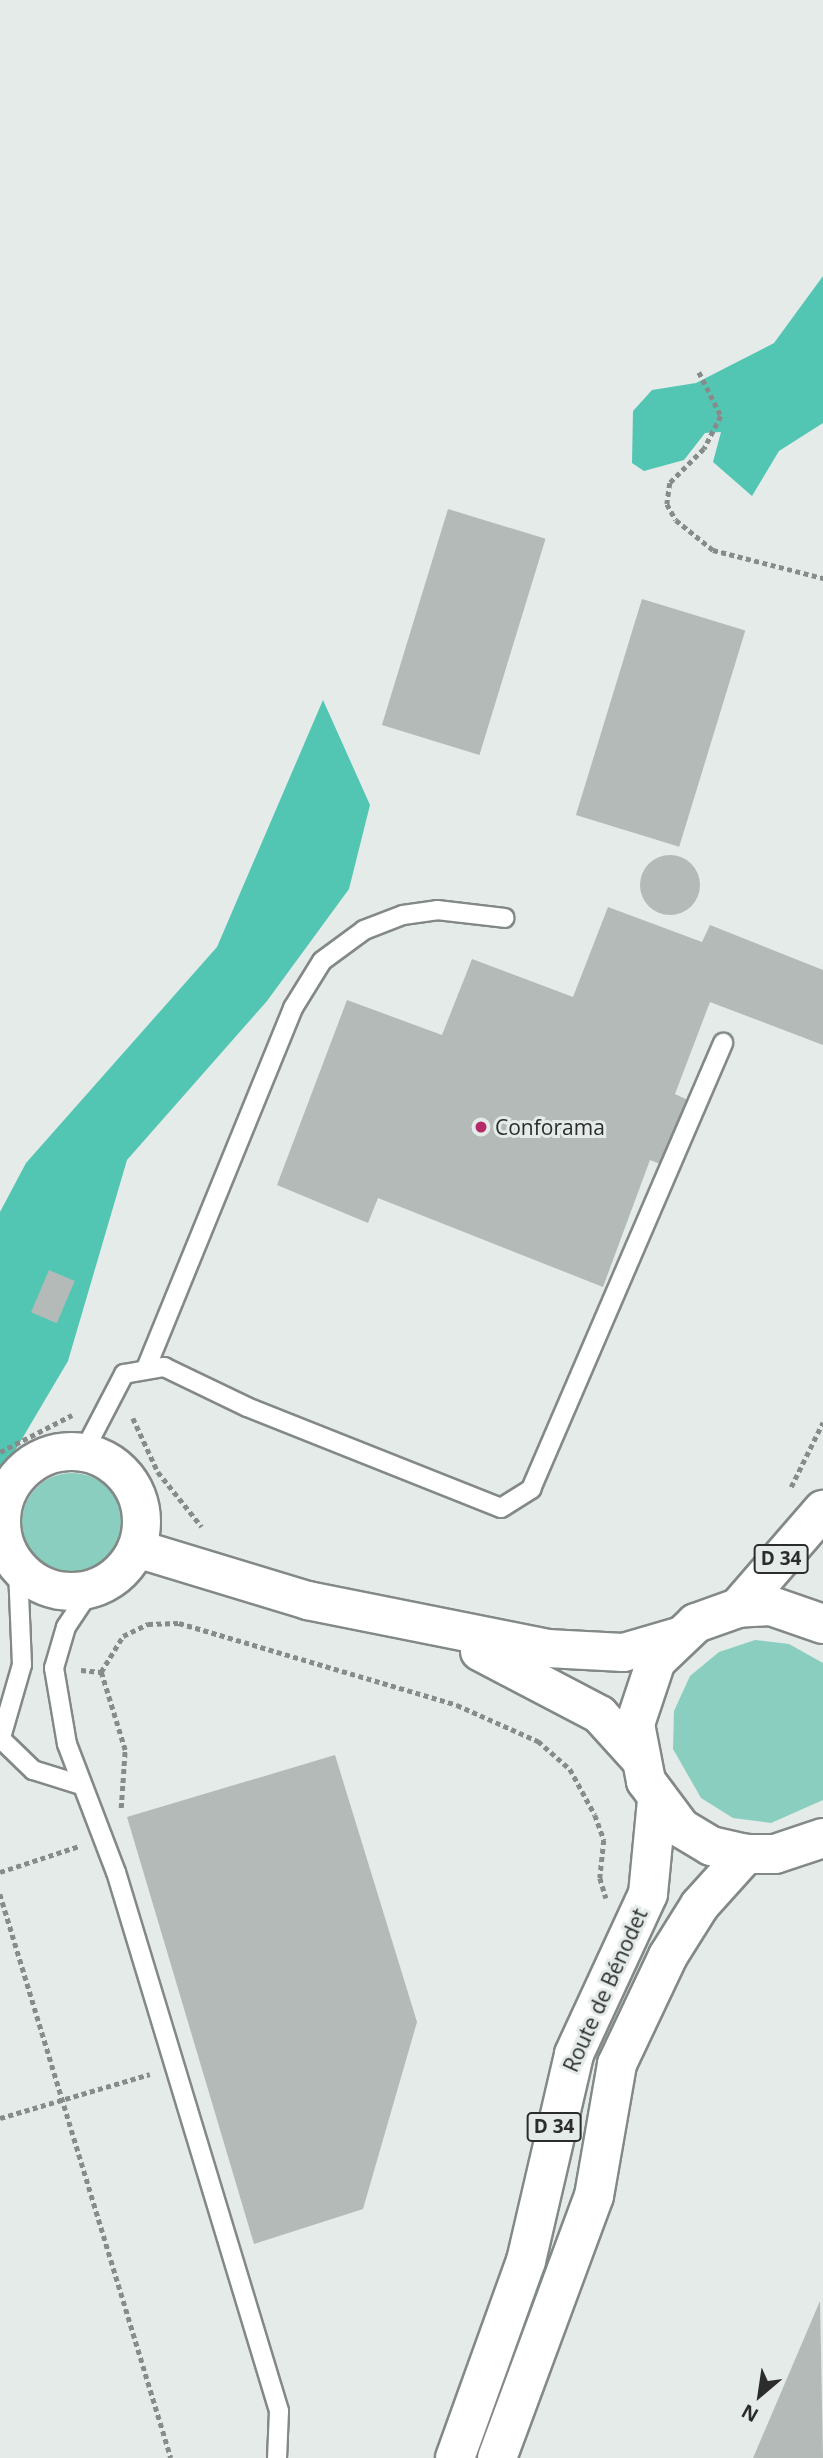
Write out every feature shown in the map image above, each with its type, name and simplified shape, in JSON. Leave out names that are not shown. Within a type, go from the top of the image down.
[{"type":"main road","name":"D 34","points":[[738,1608],[823,1510]]},
{"type":"main road","points":[[823,1624],[771,1606],[738,1608],[678,1636],[641,1691],[638,1757],[657,1801],[681,1828],[712,1846],[746,1854],[775,1854],[823,1838]]},
{"type":"main road","name":"Route de Bénodet","points":[[455,2458],[526,2261],[574,2054],[635,1919],[654,1870],[657,1801]]},
{"type":"main road","name":"Route de Bénodet","points":[[497,2458],[594,2196],[617,2064],[668,1956],[700,1905],[746,1854]]},
{"type":"street","points":[[84,1451],[104,1458],[134,1488],[141,1528],[136,1548],[125,1566],[92,1588],[52,1589],[19,1568],[0,1528],[9,1486],[41,1456],[84,1451]]},
{"type":"street","points":[[136,1548],[379,1617],[542,1679],[599,1714],[638,1757]]},
{"type":"street","points":[[379,1617],[603,1654],[678,1636]]},
{"type":"lane","points":[[148,1366],[293,1008],[322,961],[354,936],[403,915],[437,911],[505,918]]},
{"type":"lane","points":[[84,1451],[114,1385],[148,1366],[186,1372],[247,1407],[501,1508],[531,1489],[723,1043]]},
{"type":"lane","points":[[19,1568],[22,1665],[1,1740],[33,1770],[81,1784]]},
{"type":"lane","points":[[92,1588],[66,1627],[54,1668],[81,1784],[103,1838],[279,2411],[277,2458]]},
{"type":"path","points":[[699,372],[721,416],[704,449],[670,484],[667,504],[676,520],[713,550],[823,578]]},
{"type":"path","points":[[134,1414],[135,1432],[159,1472],[209,1532]]},
{"type":"path","points":[[786,1497],[823,1422]]},
{"type":"path","points":[[101,1672],[123,1636],[148,1624],[179,1623],[457,1705],[516,1729],[553,1752],[579,1781],[604,1840],[601,1887],[610,1904],[635,1919]]},
{"type":"path","points":[[0,1872],[103,1838]]},
{"type":"path","points":[[0,1894],[171,2458]]},
{"type":"green space","points":[[823,276],[823,423],[779,451],[752,496],[713,462],[721,432],[705,433],[684,460],[644,471],[632,463],[633,411],[652,390],[696,383],[774,343]]},
{"type":"green space","points":[[323,700],[370,805],[349,889],[267,1001],[127,1160],[68,1361],[0,1476],[0,1212],[26,1163],[217,947]]},
{"type":"green space","points":[[72,1473],[100,1481],[114,1495],[122,1523],[114,1551],[100,1565],[72,1573],[44,1565],[30,1551],[22,1523],[30,1495],[44,1481]]},
{"type":"green space","points":[[755,1640],[789,1644],[823,1663],[823,1800],[771,1823],[733,1818],[701,1798],[673,1749],[674,1711],[690,1676],[719,1652]]},
{"type":"building","points":[[448,509],[546,539],[479,755],[382,725]]},
{"type":"building","points":[[642,599],[745,631],[679,847],[576,815]]},
{"type":"building","points":[[664,855],[676,855],[695,868],[700,885],[698,897],[687,910],[676,915],[664,915],[645,902],[640,891],[640,879],[653,860]]},
{"type":"building","name":"Conforama","points":[[608,907],[702,942],[710,925],[823,970],[823,1045],[710,1002],[675,1094],[690,1101],[665,1166],[650,1160],[603,1287],[378,1198],[368,1223],[277,1185],[347,1000],[442,1035],[472,959],[573,997]]},
{"type":"building","points":[[49,1270],[75,1281],[57,1323],[31,1312]]},
{"type":"building","points":[[335,1755],[417,2022],[363,2209],[254,2244],[127,1817]]},
{"type":"building","points":[[820,2301],[823,2458],[753,2458]]},
{"type":"place","name":"Conforama","points":[[481,1127]]}]
